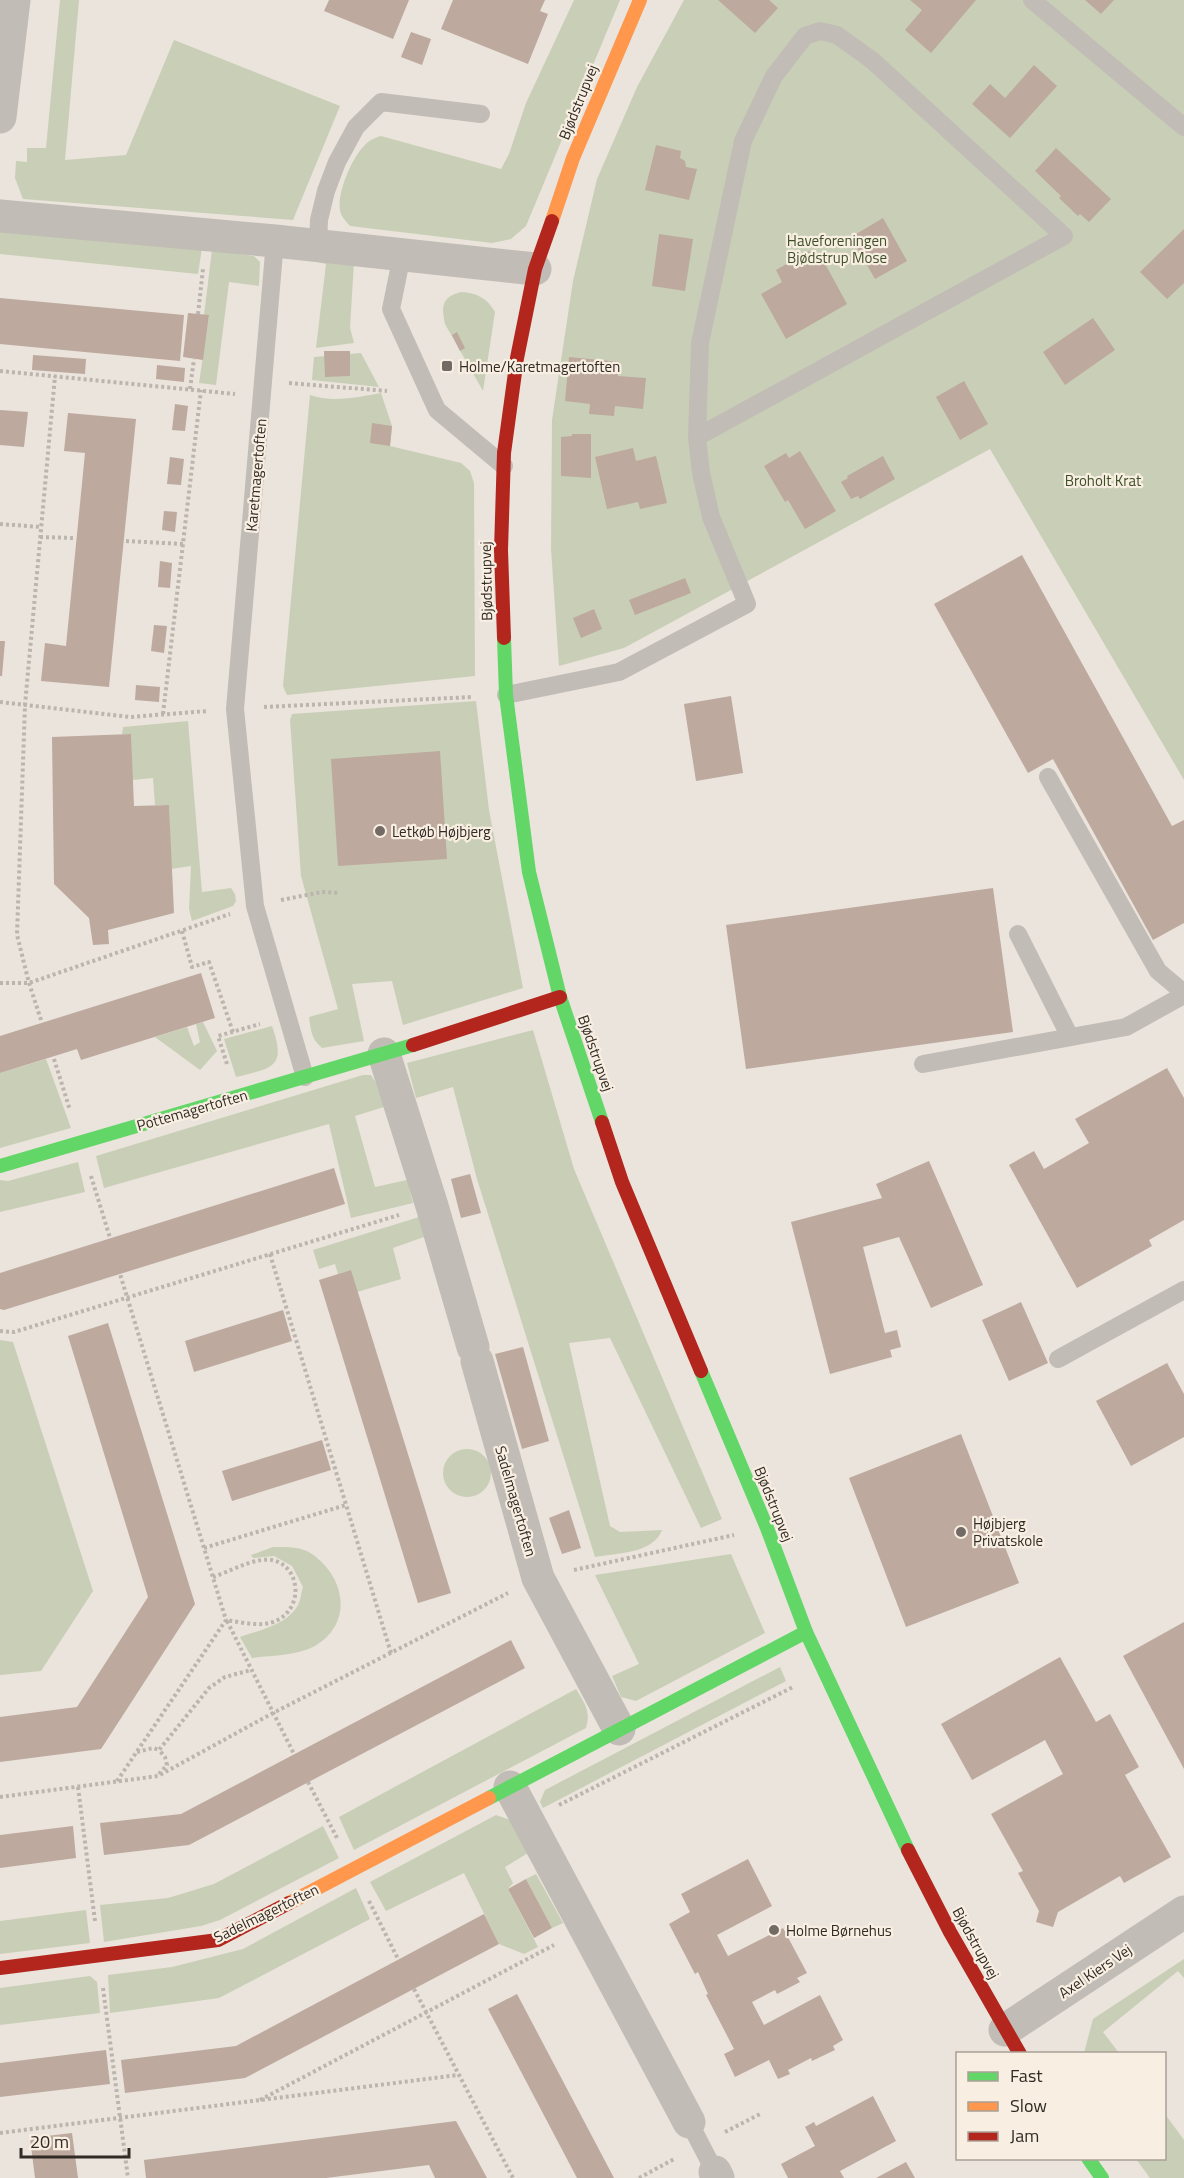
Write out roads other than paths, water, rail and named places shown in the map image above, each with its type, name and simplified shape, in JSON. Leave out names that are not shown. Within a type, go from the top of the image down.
[{"type":"street","points":[[0,117],[14,0]]},
{"type":"street","name":"Bjødstrupvej","points":[[640,0],[573,158],[535,269],[517,358],[504,466],[501,550],[506,695],[530,872],[560,997],[622,1182],[767,1528],[806,1632],[901,1836],[950,1932],[1013,2042]]},
{"type":"street","points":[[0,216],[275,241],[535,269]]},
{"type":"street","name":"Pottemagertoften","points":[[0,1166],[384,1054],[560,997]]},
{"type":"street","name":"Sadelmagertoften","points":[[384,1054],[432,1206],[538,1578],[620,1730]]},
{"type":"street","name":"Sadelmagertoften","points":[[0,1968],[218,1940],[806,1632]]},
{"type":"street","points":[[510,1787],[689,2122]]},
{"type":"street","name":"Axel Kiers Vej","points":[[1013,2042],[1184,1912]]},
{"type":"street","points":[[1089,2160],[1102,2178]]},
{"type":"lane","points":[[1032,0],[1184,128]]},
{"type":"lane","points":[[506,695],[619,672],[747,604],[711,517],[701,473],[697,437],[700,344],[743,141],[774,76],[805,36],[820,31],[837,35],[873,61],[1064,236],[697,437]]},
{"type":"lane","points":[[318,246],[319,220],[326,191],[337,162],[356,127],[381,102],[481,114]]},
{"type":"lane","name":"Karetmagertoften","points":[[275,241],[235,709],[255,906],[306,1077]]},
{"type":"lane","points":[[402,255],[391,309],[437,410],[504,466]]},
{"type":"lane","points":[[923,1064],[1126,1027],[1184,994],[1158,971],[1048,777]]},
{"type":"lane","points":[[1018,934],[1070,1037]]},
{"type":"lane","points":[[1058,1359],[1184,1290]]},
{"type":"lane","points":[[689,2122],[716,2175]]},
{"type":"place","name":"Holme/Karetmagertoften","points":[[447,366]]},
{"type":"place","name":"Letkøb Højbjerg","points":[[380,831]]},
{"type":"place","name":"Højbjerg Privatskole","points":[[961,1532]]},
{"type":"place","name":"Holme Børnehus","points":[[774,1930]]},
{"type":"park label","name":"Haveforeningen Bjødstrup Mose","points":[[837,248]]},
{"type":"park label","name":"Broholt Krat","points":[[1103,480]]}]
